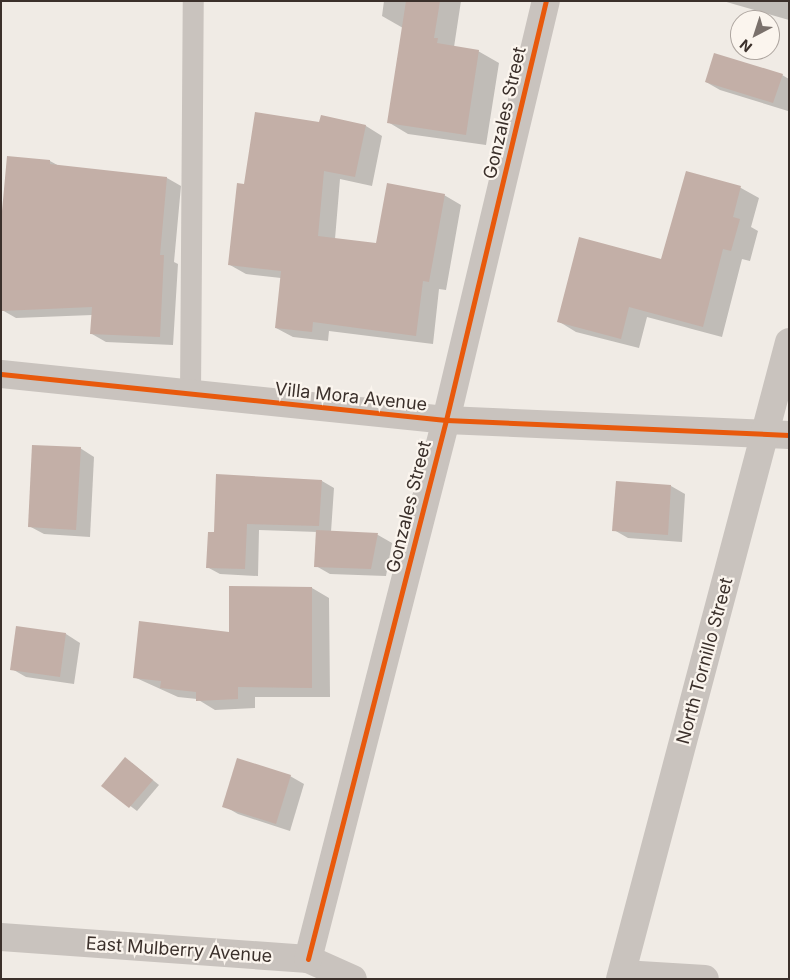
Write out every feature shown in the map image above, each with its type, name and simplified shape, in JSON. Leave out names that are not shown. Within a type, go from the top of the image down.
[{"type":"street","name":"Gonzales Street","points":[[308,959],[446,420],[546,1]]},
{"type":"street","name":"North Tornillo Street","points":[[621,976],[777,434],[789,342]]},
{"type":"street","name":"Villa Mora Avenue","points":[[1,374],[446,420],[777,434]]},
{"type":"street","name":"East Mulberry Avenue","points":[[1,937],[308,959],[353,979]]},
{"type":"street","points":[[621,976],[705,979]]},
{"type":"lane","points":[[190,394],[193,1]]},
{"type":"building","points":[[406,1],[440,1],[434,38],[438,38],[437,43],[479,50],[466,135],[387,123]]},
{"type":"building","points":[[714,53],[730,58],[730,60],[737,60],[783,74],[773,103],[705,82]]},
{"type":"building","points":[[255,112],[319,122],[321,115],[366,125],[355,177],[324,171],[318,236],[376,243],[387,183],[445,194],[429,282],[423,281],[416,336],[313,322],[312,332],[275,328],[281,271],[228,265],[237,183],[244,184]]},
{"type":"building","points":[[7,156],[50,160],[50,164],[167,177],[160,255],[164,255],[160,337],[90,334],[92,307],[1,311],[1,222]]},
{"type":"building","points":[[686,171],[741,186],[733,217],[740,219],[731,251],[723,249],[703,327],[629,307],[621,339],[557,322],[579,237],[661,259]]},
{"type":"building","points":[[32,445],[81,447],[76,530],[28,527]]},
{"type":"building","points":[[216,474],[322,480],[319,526],[247,524],[245,569],[206,568],[208,532],[214,532]]},
{"type":"building","points":[[616,481],[671,485],[668,535],[612,531]]},
{"type":"building","points":[[316,530],[378,533],[371,569],[314,567]]},
{"type":"building","points":[[229,586],[312,587],[312,688],[238,687],[238,699],[196,701],[196,692],[160,688],[161,681],[133,678],[139,621],[229,632]]},
{"type":"building","points":[[16,626],[66,633],[60,677],[10,670]]},
{"type":"building","points":[[125,757],[153,780],[129,808],[101,786]]},
{"type":"building","points":[[237,758],[291,775],[276,824],[222,807]]},
{"type":"cycle path","points":[[308,959],[446,420],[546,1]]},
{"type":"cycle path","points":[[1,374],[446,420],[789,435]]}]
